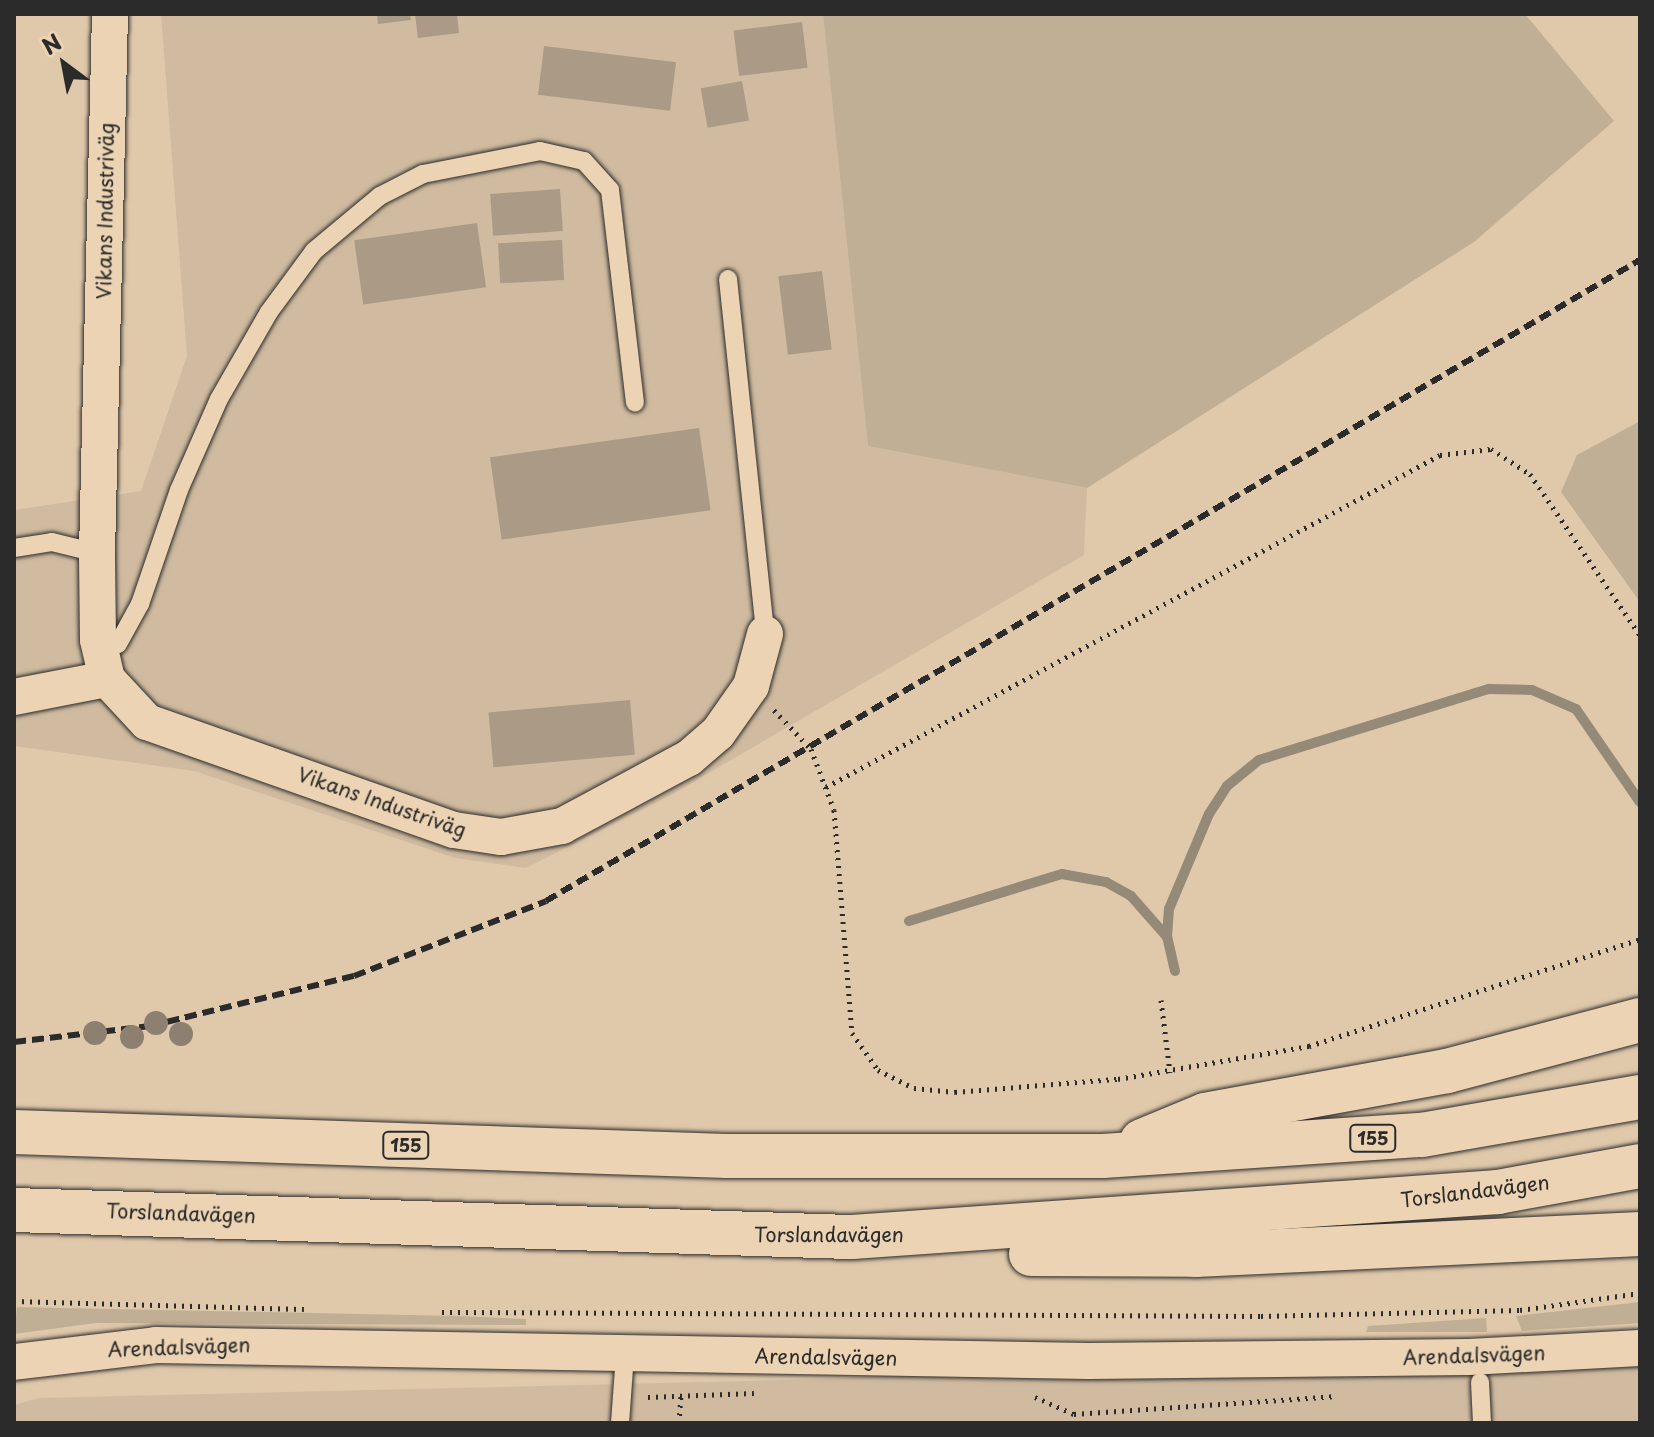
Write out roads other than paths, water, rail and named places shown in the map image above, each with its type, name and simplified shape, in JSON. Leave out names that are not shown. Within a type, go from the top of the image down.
[{"type":"main road","points":[[1103,1156],[1205,1115],[1447,1071],[1640,1020]]},
{"type":"main road","name":"155","points":[[14,1132],[727,1156],[1103,1156],[1422,1135],[1640,1097]]},
{"type":"main road","name":"Torslandavägen","points":[[14,1210],[852,1237],[1498,1192],[1640,1166]]},
{"type":"main road","points":[[852,1237],[923,1254],[1196,1255],[1640,1234]]},
{"type":"street","name":"Vikans Industriväg","points":[[110,14],[97,553],[98,640],[107,679],[147,722],[454,830],[501,837],[562,826],[689,758],[718,733],[751,686],[765,634]]},
{"type":"street","points":[[14,697],[107,679]]},
{"type":"street","name":"Arendalsvägen","points":[[14,1362],[156,1345],[1089,1361],[1469,1357],[1640,1348]]},
{"type":"lane","points":[[98,640],[118,644],[140,604],[184,477],[219,399],[269,312],[314,251],[380,196],[423,174],[540,151],[584,161],[610,190],[635,403]]},
{"type":"lane","name":"Vikans Industriväg","points":[[728,279],[765,634]]},
{"type":"lane","points":[[14,548],[52,542],[97,553]]},
{"type":"lane","points":[[620,1423],[625,1355]]},
{"type":"lane","points":[[1480,1382],[1482,1423]]},
{"type":"waterway","points":[[1175,971],[1167,937],[1169,909],[1209,814],[1227,786],[1259,760],[1489,689],[1532,690],[1576,709],[1640,802]]},
{"type":"waterway","points":[[909,921],[1062,874],[1106,882],[1131,896],[1167,937]]},
{"type":"railway","points":[[14,1042],[150,1026],[354,976],[546,901],[1640,260]]}]
